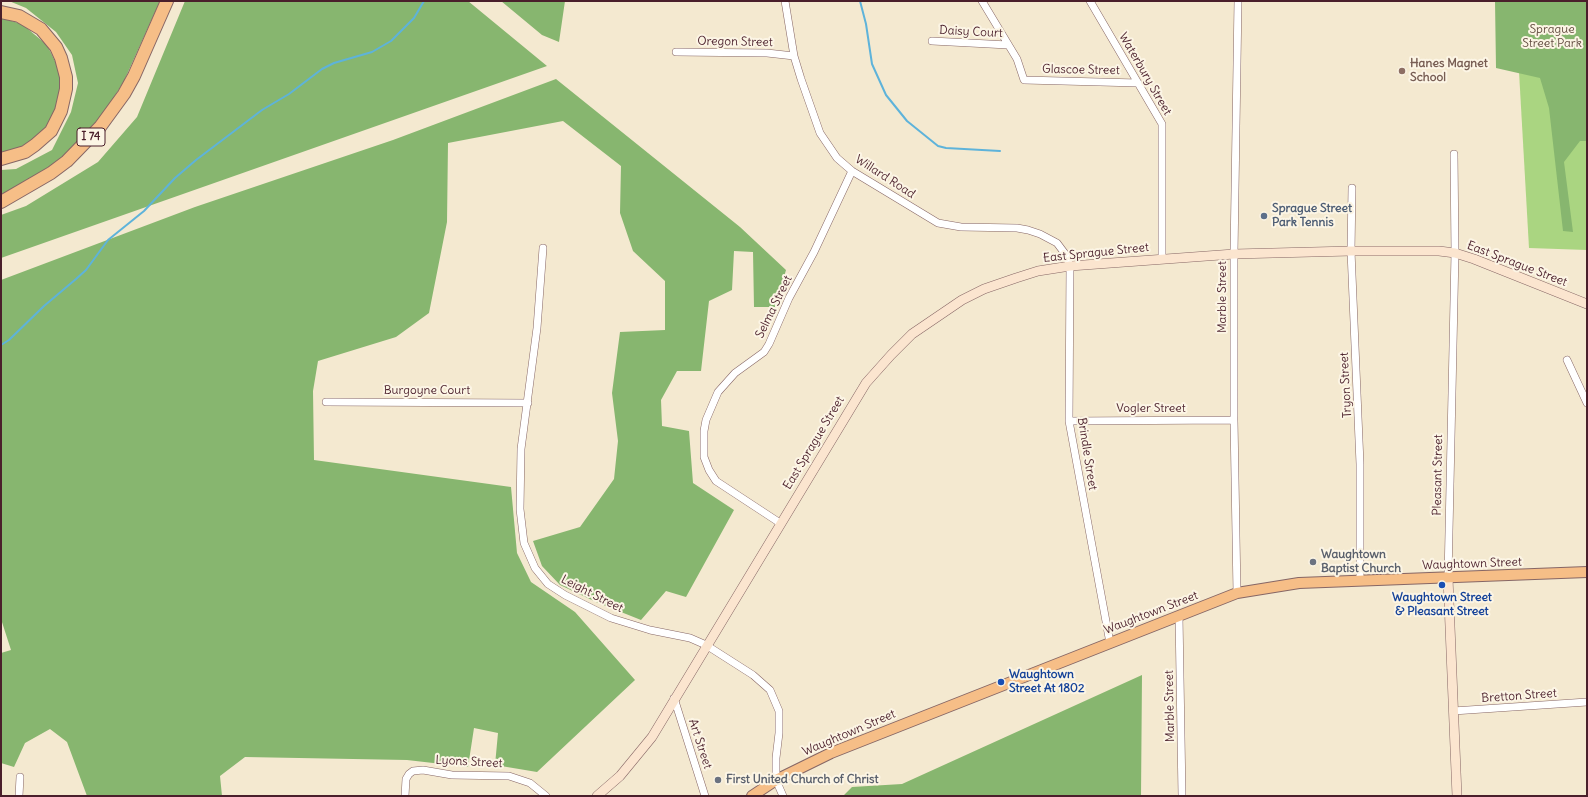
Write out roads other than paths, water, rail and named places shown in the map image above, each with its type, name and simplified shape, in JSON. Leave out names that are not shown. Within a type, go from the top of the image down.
[{"type":"highway","name":"I 74","points":[[1,202],[51,173],[79,150],[100,127],[124,94],[134,76],[167,1]]},
{"type":"highway","points":[[1,12],[19,16],[41,29],[56,47],[61,58],[66,77],[63,106],[57,122],[51,131],[25,152],[1,159]]},
{"type":"main road","name":"Waughtown Street","points":[[752,796],[776,780],[830,753],[1238,593],[1299,583],[1587,572]]},
{"type":"street","name":"Willard Road","points":[[785,1],[794,56],[820,133],[837,158],[852,170],[938,223],[961,227],[1017,228],[1040,234],[1057,243],[1066,256],[1070,266]]},
{"type":"street","points":[[982,1],[1008,45]]},
{"type":"street","name":"Waterbury Street","points":[[1090,1],[1162,124],[1162,259]]},
{"type":"street","name":"Marble Street","points":[[1238,1],[1234,254],[1234,420],[1238,593]]},
{"type":"street","name":"Daisy Court","points":[[932,41],[1008,45]]},
{"type":"street","name":"Glascoe Street","points":[[1008,45],[1017,59],[1024,80],[1138,83]]},
{"type":"street","name":"Oregon Street","points":[[676,52],[767,53],[794,56]]},
{"type":"street","name":"Pleasant Street","points":[[1454,154],[1455,253],[1448,578],[1457,796]]},
{"type":"street","name":"Selma Street","points":[[780,523],[716,481],[709,470],[704,457],[704,431],[706,420],[718,392],[735,374],[764,352],[769,344],[789,298],[814,252],[852,170]]},
{"type":"street","name":"Tryon Street","points":[[1352,188],[1351,250],[1360,464],[1360,581]]},
{"type":"street","name":"Leight Street","points":[[543,248],[540,295],[528,403],[521,448],[520,509],[524,543],[535,568],[554,588],[611,618],[650,630],[690,638],[706,645],[753,675],[770,690],[779,710],[776,780],[783,796]]},
{"type":"street","name":"East Sprague Street","points":[[597,796],[620,776],[652,737],[706,645],[866,383],[906,339],[940,314],[984,289],[1038,271],[1070,266],[1234,254],[1351,250],[1439,251],[1455,253],[1481,262],[1587,304]]},
{"type":"street","name":"Brindle Street","points":[[1070,266],[1070,421],[1110,643]]},
{"type":"street","points":[[1567,360],[1587,403]]},
{"type":"street","name":"Burgoyne Court","points":[[326,402],[528,403]]},
{"type":"street","name":"Vogler Street","points":[[1070,421],[1234,420]]},
{"type":"street","name":"Marble Street","points":[[1179,616],[1182,796]]},
{"type":"street","name":"Art Street","points":[[674,698],[705,796]]},
{"type":"street","name":"Bretton Street","points":[[1453,711],[1587,702]]},
{"type":"street","name":"Lyons Street","points":[[405,796],[406,778],[413,771],[423,770],[452,775],[509,776],[530,783],[546,796]]},
{"type":"street","points":[[19,796],[20,777]]},
{"type":"waterway","points":[[1,345],[9,340],[44,306],[86,270],[108,240],[144,211],[175,178],[196,160],[262,110],[289,94],[322,69],[334,63],[372,52],[391,41],[414,18],[424,1]]},
{"type":"waterway","points":[[860,1],[866,24],[872,64],[886,95],[907,121],[938,146],[946,148],[1000,151]]},
{"type":"place","name":"Hanes Magnet School","points":[[1402,71]]},
{"type":"place","name":"Sprague Street Park Tennis","points":[[1264,216]]},
{"type":"place","name":"Waughtown Baptist Church","points":[[1313,562]]},
{"type":"place","name":"Waughtown Street & Pleasant Street","points":[[1442,585]]},
{"type":"place","name":"Waughtown Street At 1802","points":[[1001,682]]},
{"type":"place","name":"First United Church of Christ","points":[[718,780]]},
{"type":"park label","name":"Sprague Street Park","points":[[1552,37]]}]
